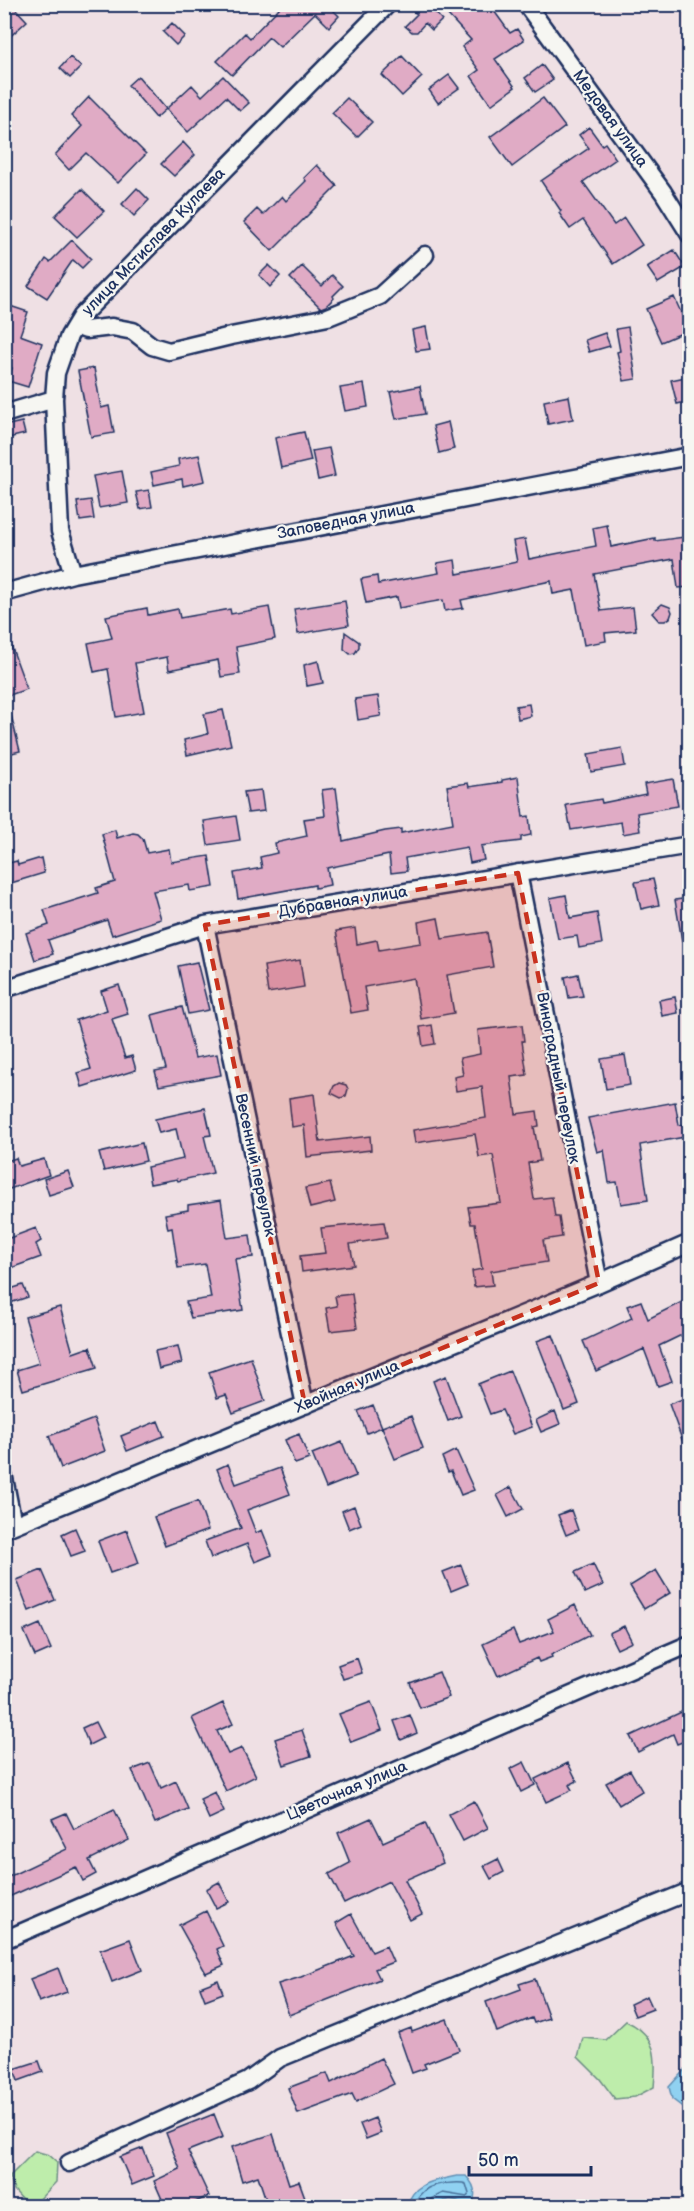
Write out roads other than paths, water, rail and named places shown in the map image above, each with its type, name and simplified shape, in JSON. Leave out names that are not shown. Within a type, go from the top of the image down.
[{"type":"street","name":"улица Мстислава Кулаева","points":[[73,574],[60,531],[54,399],[56,373],[69,336],[81,316],[388,4]]},
{"type":"street","name":"Медовая улица","points":[[526,4],[663,192],[690,236]]},
{"type":"street","points":[[75,326],[86,330],[112,327],[133,331],[152,346],[169,351],[328,317],[380,296],[425,255]]},
{"type":"street","points":[[4,414],[54,399]]},
{"type":"street","name":"Заповедная улица","points":[[4,593],[73,574],[690,456]]},
{"type":"street","name":"Дубравная улица","points":[[4,989],[205,925],[690,845]]},
{"type":"street","name":"Виноградный переулок","points":[[518,873],[599,1283]]},
{"type":"street","name":"Весенний переулок","points":[[205,925],[305,1405]]},
{"type":"street","name":"Хвойная улица","points":[[9,1527],[599,1283],[690,1243]]},
{"type":"street","points":[[4,1478],[9,1527]]},
{"type":"street","name":"Цветочная улица","points":[[4,1940],[690,1644]]},
{"type":"street","points":[[69,2163],[248,2081],[280,2058],[690,1892]]},
{"type":"water","points":[[689,2065],[689,2112],[672,2099],[669,2087]]},
{"type":"water","points":[[466,2176],[471,2182],[474,2188],[473,2202],[464,2204],[448,2200],[419,2207],[407,2206],[410,2198],[420,2187],[433,2181]]}]
